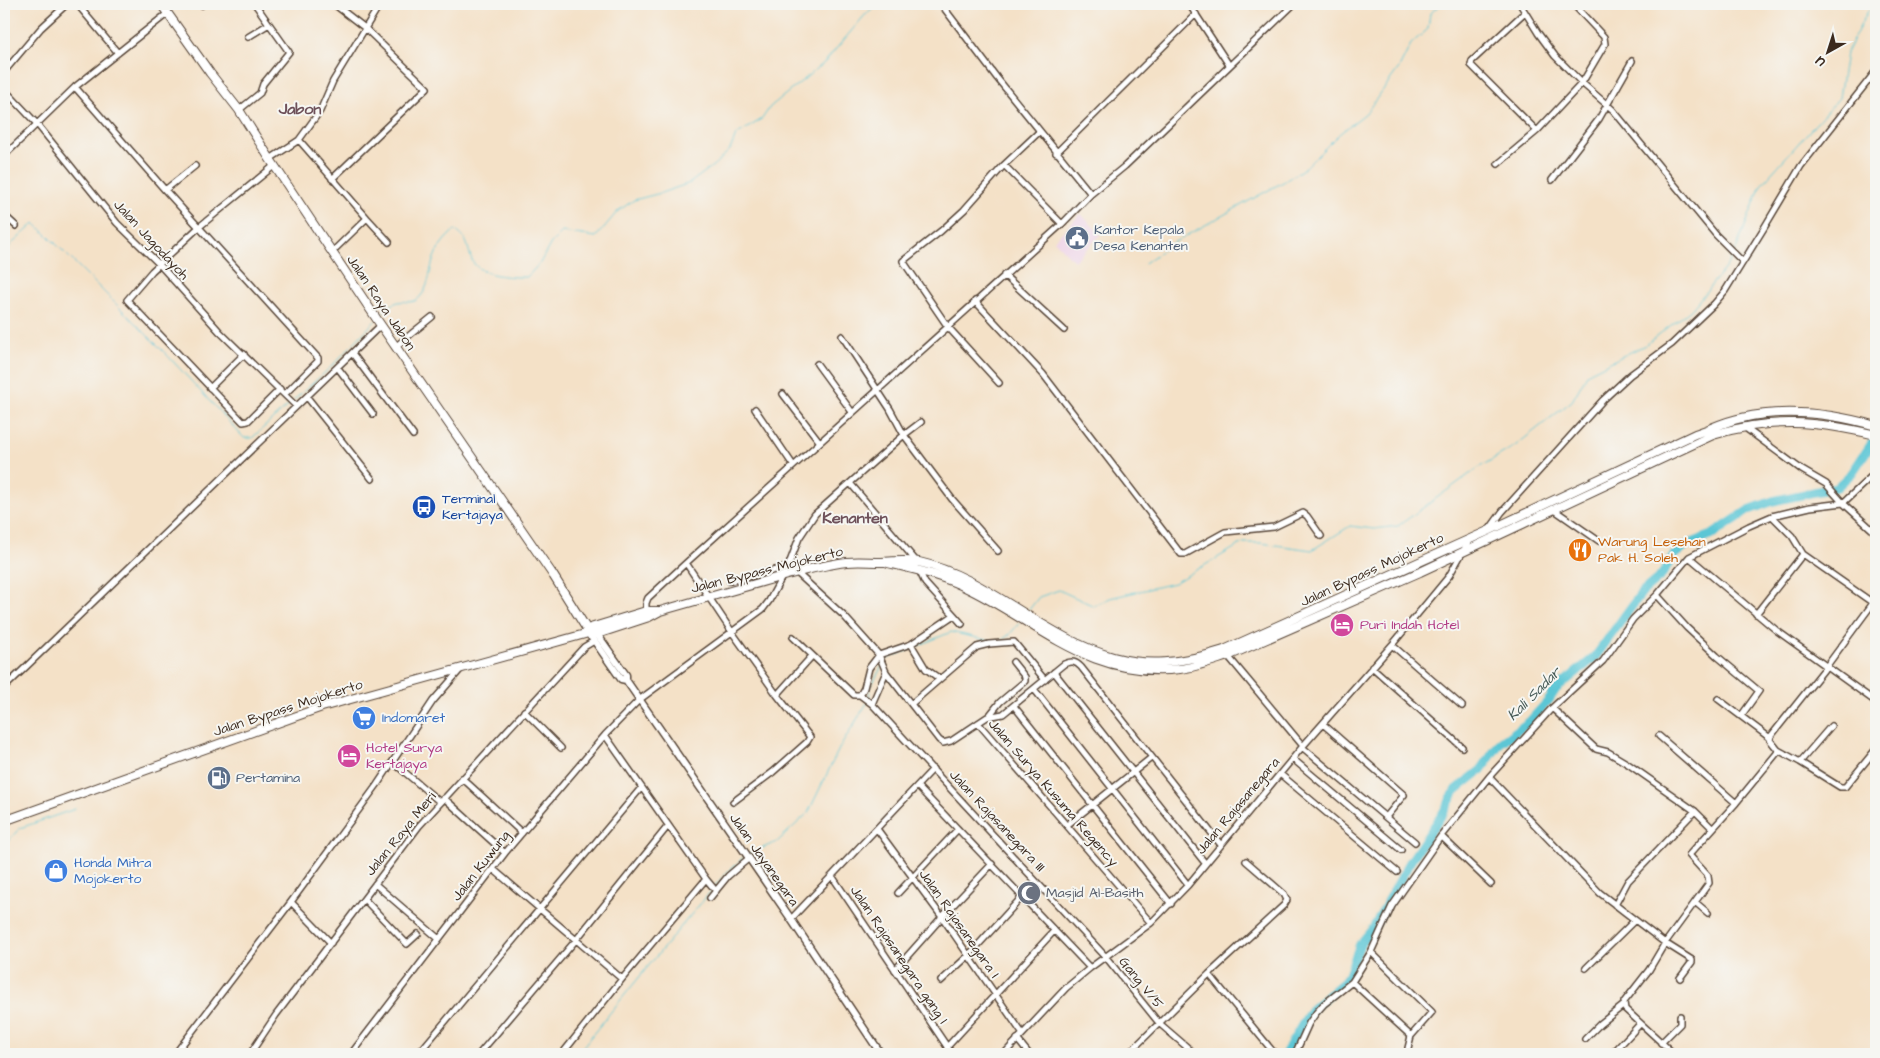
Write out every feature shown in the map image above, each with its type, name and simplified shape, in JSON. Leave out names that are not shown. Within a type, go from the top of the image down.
[{"type":"highway","name":"Jalan Raya Jabon","points":[[161,4],[239,110],[380,325],[582,618]]},
{"type":"highway","name":"Jalan Bypass Mojokerto","points":[[1033,622],[1103,655],[1140,662],[1160,663],[1200,658],[1224,650],[1488,531],[1695,434],[1741,418],[1764,414],[1801,413],[1841,417],[1873,425]]},
{"type":"highway","name":"Jalan Bypass Mojokerto","points":[[591,635],[646,612],[660,611],[785,573],[849,562],[881,562],[918,566],[955,582],[1013,610],[1086,656],[1116,665],[1149,670],[1180,669],[1199,666],[1228,656],[1420,572],[1713,435],[1744,427],[1781,423],[1816,423],[1876,435]]},
{"type":"highway","name":"Jalan Bypass Mojokerto","points":[[4,821],[314,709],[462,667],[591,635],[649,617],[660,611]]},
{"type":"highway","name":"Jalan Jayanegara","points":[[582,618],[591,635]]},
{"type":"main road","name":"Jalan Jayanegara","points":[[591,635],[626,675],[626,680],[639,700],[791,919],[881,1054]]},
{"type":"street","points":[[4,72],[41,28],[67,4]]},
{"type":"street","points":[[77,4],[118,53]]},
{"type":"street","points":[[239,110],[260,94],[263,84],[289,52],[255,4]]},
{"type":"street","points":[[332,179],[427,88],[364,28],[334,4]]},
{"type":"street","points":[[280,389],[245,422],[210,388],[127,300],[159,264],[299,140],[320,111],[333,81],[380,4]]},
{"type":"street","points":[[941,4],[1039,132],[1091,194]]},
{"type":"street","points":[[1189,4],[1229,65]]},
{"type":"street","points":[[646,612],[648,598],[876,390],[1062,224],[1091,194],[1125,166],[1294,4]]},
{"type":"street","points":[[1521,4],[1551,51],[1582,83],[1607,104],[1743,262]]},
{"type":"street","points":[[1498,164],[1537,131],[1582,83],[1604,44],[1605,39],[1573,4]]},
{"type":"street","points":[[1525,12],[1472,61],[1471,65],[1537,131]]},
{"type":"street","points":[[4,156],[75,87],[168,13]]},
{"type":"street","points":[[1056,153],[1196,14]]},
{"type":"street","points":[[248,37],[269,24]]},
{"type":"street","points":[[1552,180],[1593,127],[1632,61]]},
{"type":"street","points":[[1485,540],[1488,531],[1502,512],[1603,400],[1630,375],[1672,344],[1725,291],[1801,166],[1876,71]]},
{"type":"street","points":[[75,87],[165,190],[318,359],[285,394]]},
{"type":"street","name":"Jalan Jagodayoh","points":[[4,89],[37,124],[118,223],[159,264],[220,332],[296,405]]},
{"type":"street","points":[[999,383],[948,327],[903,260],[958,216],[1004,165],[1039,132]]},
{"type":"street","points":[[299,140],[389,242]]},
{"type":"street","points":[[1004,165],[1062,224]]},
{"type":"street","points":[[165,190],[195,166]]},
{"type":"street","points":[[4,215],[16,226]]},
{"type":"street","points":[[332,252],[367,218]]},
{"type":"street","points":[[1004,275],[1064,330]]},
{"type":"street","points":[[975,301],[1042,374],[1179,553],[1185,554],[1225,532],[1274,527],[1303,513],[1321,536]]},
{"type":"street","points":[[395,347],[432,317]]},
{"type":"street","points":[[4,688],[296,405],[338,368],[380,325]]},
{"type":"street","points":[[842,336],[890,409],[904,435],[952,499],[998,551]]},
{"type":"street","points":[[352,353],[413,435]]},
{"type":"street","points":[[210,388],[244,354]]},
{"type":"street","points":[[817,364],[852,412]]},
{"type":"street","points":[[338,368],[373,414]]},
{"type":"street","points":[[783,394],[820,441]]},
{"type":"street","points":[[307,397],[372,479]]},
{"type":"street","points":[[755,409],[794,465]]},
{"type":"street","name":"Jalan Kuwung","points":[[351,1054],[505,852],[605,735],[639,700],[764,608],[785,573],[806,525],[815,514],[921,422]]},
{"type":"street","points":[[1744,427],[1802,470],[1826,484],[1833,494],[1876,533]]},
{"type":"street","points":[[1295,1054],[1316,1012],[1352,982],[1371,952],[1392,906],[1441,836],[1489,777],[1552,708],[1604,661],[1633,618],[1657,595],[1689,557],[1772,516],[1810,507],[1843,503],[1876,472]]},
{"type":"street","points":[[850,483],[918,566],[925,583],[962,624]]},
{"type":"street","points":[[1553,509],[1599,541]]},
{"type":"street","points":[[1770,738],[1826,667],[1874,601],[1803,554],[1792,536],[1772,516]]},
{"type":"street","name":"Jalan Rajasanegara","points":[[1004,1054],[1059,995],[1105,956],[1151,923],[1171,904],[1449,576],[1466,549],[1470,538]]},
{"type":"street","points":[[1756,614],[1803,554]]},
{"type":"street","points":[[1689,557],[1756,614],[1876,702]]},
{"type":"street","points":[[686,563],[777,695],[808,733],[809,740],[773,772],[733,802]]},
{"type":"street","points":[[797,572],[850,621],[880,657],[885,669],[943,743],[951,741],[989,716],[1000,702],[1025,681],[1025,677],[1013,662]]},
{"type":"street","points":[[730,581],[785,573]]},
{"type":"street","points":[[1657,595],[1705,645],[1759,690],[1741,716]]},
{"type":"street","points":[[862,696],[869,668],[880,657],[911,645],[954,616]]},
{"type":"street","name":"Jalan Raya Meri","points":[[250,1054],[276,1015],[419,826],[591,635]]},
{"type":"street","name":"Jalan Rajasanegara III","points":[[793,637],[854,695],[862,696],[871,703],[1105,956]]},
{"type":"street","points":[[911,704],[977,647],[989,644],[1014,642],[1045,680]]},
{"type":"street","points":[[911,645],[926,669],[940,679]]},
{"type":"street","points":[[1392,645],[1462,706]]},
{"type":"street","points":[[777,695],[812,656]]},
{"type":"street","points":[[1228,656],[1303,747],[1415,842]]},
{"type":"street","points":[[989,716],[1000,715],[1014,706],[1067,662],[1071,661],[1078,664],[1221,845]]},
{"type":"street","points":[[175,1054],[291,902],[414,732],[424,713],[462,667]]},
{"type":"street","points":[[1372,667],[1462,747]]},
{"type":"street","points":[[871,703],[885,669]]},
{"type":"street","points":[[1054,672],[1205,863]]},
{"type":"street","points":[[1034,689],[1188,885]]},
{"type":"street","points":[[1718,699],[1770,738],[1778,750],[1840,787],[1845,787],[1876,749]]},
{"type":"street","points":[[1014,706],[1171,904]]},
{"type":"street","points":[[1552,708],[1596,749],[1608,752],[1622,760],[1695,811],[1712,828]]},
{"type":"street","points":[[524,711],[561,748]]},
{"type":"street","name":"Jalan Surya Kusuma Regency","points":[[978,723],[1151,923]]},
{"type":"street","points":[[1323,724],[1404,795],[1386,817]]},
{"type":"street","points":[[1800,762],[1831,726]]},
{"type":"street","points":[[605,735],[715,890]]},
{"type":"street","points":[[1660,736],[1736,803]]},
{"type":"street","points":[[1585,1040],[1600,1024],[1624,1005],[1626,998],[1649,970],[1710,880],[1689,854],[1736,803],[1778,750]]},
{"type":"street","points":[[1066,825],[1151,758]]},
{"type":"street","points":[[1293,759],[1401,850]]},
{"type":"street","points":[[395,764],[505,852]]},
{"type":"street","points":[[791,919],[934,769]]},
{"type":"street","points":[[1280,774],[1397,872]]},
{"type":"street","points":[[1489,777],[1595,888],[1615,905],[1692,961],[1680,978]]},
{"type":"street","points":[[462,778],[522,833]]},
{"type":"street","points":[[917,786],[1090,968]]},
{"type":"street","points":[[418,1054],[641,788]]},
{"type":"street","points":[[1615,905],[1628,881],[1695,811]]},
{"type":"street","points":[[479,1054],[576,940],[668,826]]},
{"type":"street","name":"Jalan Rajasanegara I","points":[[877,829],[942,917],[1022,1033]]},
{"type":"street","points":[[898,893],[958,829]]},
{"type":"street","points":[[1441,836],[1491,884]]},
{"type":"street","points":[[710,898],[728,876],[748,858]]},
{"type":"street","points":[[1128,1054],[1209,974],[1284,905],[1287,900],[1284,894],[1246,861]]},
{"type":"street","points":[[895,970],[992,864]]},
{"type":"street","points":[[493,869],[622,979]]},
{"type":"street","name":"Jalan Rajasanegara gang I","points":[[832,876],[952,1054]]},
{"type":"street","points":[[562,1054],[622,979],[708,881]]},
{"type":"street","points":[[375,884],[440,939]]},
{"type":"street","points":[[942,981],[968,956],[1022,897]]},
{"type":"street","points":[[364,899],[408,944],[418,934]]},
{"type":"street","points":[[291,902],[331,942]]},
{"type":"street","points":[[1696,902],[1708,913]]},
{"type":"street","points":[[1586,968],[1635,920]]},
{"type":"street","points":[[947,1046],[1054,931]]},
{"type":"street","points":[[1371,952],[1432,1012],[1411,1036],[1408,1048],[1409,1054]]},
{"type":"street","name":"Gang V/5","points":[[1105,956],[1159,1023],[1195,1054]]},
{"type":"street","points":[[1209,974],[1275,1054]]},
{"type":"street","points":[[1352,982],[1411,1036]]},
{"type":"street","points":[[1624,1005],[1640,1024],[1674,1054]]},
{"type":"street","points":[[1661,1042],[1680,1024],[1680,1016]]},
{"type":"street","points":[[1612,1054],[1640,1024]]},
{"type":"street","points":[[1017,1039],[1029,1054]]},
{"type":"street","points":[[1695,1054],[1700,1054]]},
{"type":"shaded area","name":"Kantor Kepala Desa Kenanten","points":[[1081,214],[1101,235],[1074,261],[1054,240]]},
{"type":"waterway","points":[[379,316],[395,303],[412,302],[420,297],[427,285],[433,261],[439,248],[455,230],[465,240],[472,260],[481,270],[496,275],[527,277],[540,263],[551,243],[562,232],[596,237],[618,211],[634,200],[690,183],[730,150],[736,135],[762,119],[770,107],[824,63],[865,15],[877,4]]},
{"type":"waterway","points":[[1145,263],[1171,244],[1285,181],[1306,167],[1339,134],[1366,113],[1399,68],[1411,44],[1428,29],[1430,13],[1442,4]]},
{"type":"waterway","points":[[1735,252],[1761,185],[1839,98],[1846,53],[1869,9],[1875,4]]},
{"type":"waterway","points":[[4,251],[35,223],[168,356],[244,438],[252,438],[291,403]]},
{"type":"waterway","points":[[1028,611],[1039,597],[1059,590],[1094,606],[1110,598],[1174,583],[1243,543],[1261,543],[1312,550],[1350,526],[1374,529],[1398,526],[1478,468],[1515,446],[1572,401],[1588,373],[1645,345],[1691,310],[1726,267],[1733,255]]},
{"type":"waterway","points":[[294,400],[330,368],[375,321]]},
{"type":"waterway","name":"Kali Sadar","points":[[1285,1054],[1311,1010],[1344,982],[1349,975],[1360,944],[1374,927],[1410,862],[1443,813],[1455,791],[1481,770],[1500,743],[1529,722],[1549,700],[1556,689],[1595,657],[1642,592],[1661,576],[1674,555],[1687,545],[1712,535],[1749,510],[1773,501],[1837,487],[1852,473],[1876,437]]},
{"type":"waterway","points":[[1002,640],[1020,622]]},
{"type":"waterway","points":[[915,647],[951,632],[991,641]]},
{"type":"waterway","points":[[884,663],[886,659],[911,649]]},
{"type":"waterway","points":[[869,699],[870,688],[882,666]]},
{"type":"waterway","points":[[748,854],[777,842],[808,813],[839,749],[867,703]]},
{"type":"waterway","points":[[4,845],[20,828],[75,809]]},
{"type":"waterway","points":[[714,887],[745,856]]},
{"type":"waterway","points":[[577,1054],[712,890]]},
{"type":"place","name":"Kantor Kepala Desa Kenanten","points":[[1077,238]]},
{"type":"place","name":"Terminal Kertajaya","points":[[424,507]]},
{"type":"place","name":"Warung Lesehan Pak H. Soleh","points":[[1580,550]]},
{"type":"place","name":"Puri Indah Hotel","points":[[1342,625]]},
{"type":"place","name":"Indomaret","points":[[364,718]]},
{"type":"place","name":"Hotel Surya Kertajaya","points":[[349,756]]},
{"type":"place","name":"Pertamina","points":[[219,778]]},
{"type":"place","name":"Honda Mitra Mojokerto","points":[[56,871]]},
{"type":"place","name":"Masjid Al-Basith","points":[[1029,893]]},
{"type":"district","name":"Jabon","points":[[300,109]]},
{"type":"district","name":"Kenanten","points":[[855,518]]}]
